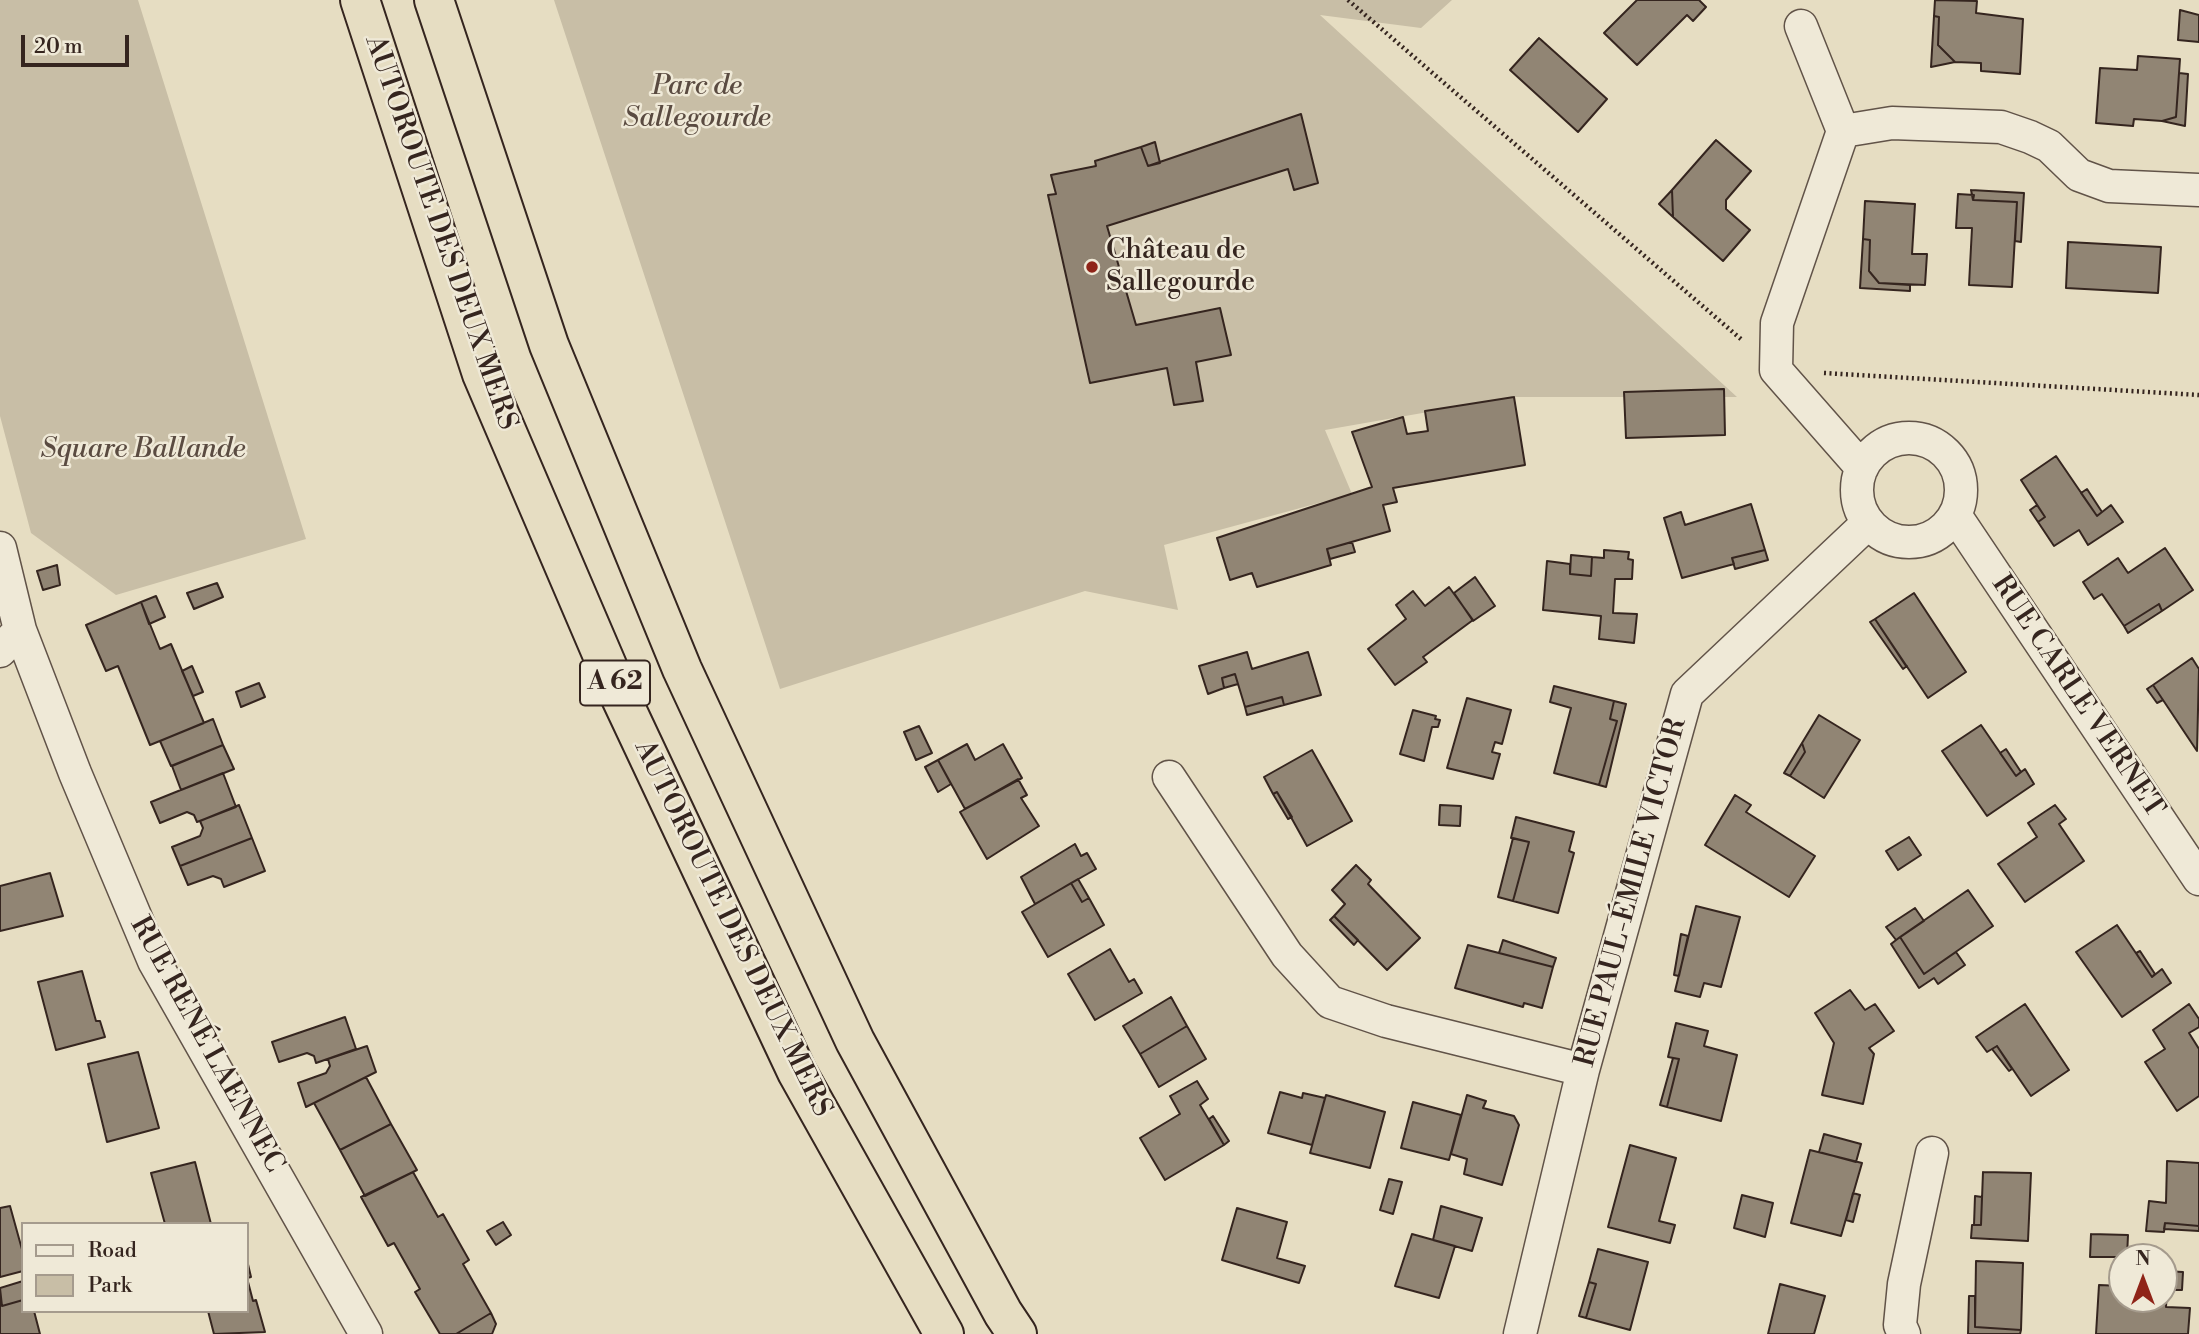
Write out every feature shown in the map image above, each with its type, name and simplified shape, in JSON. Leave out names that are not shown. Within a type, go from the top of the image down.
[{"type":"highway","name":"AUTOROUTE DES DEUX MERS","points":[[360,0],[482,374],[620,696],[797,1072],[944,1334]]},
{"type":"highway","name":"A 62","points":[[434,0],[549,345],[682,669],[855,1041],[1003,1314],[1017,1334]]},
{"type":"street","points":[[1801,26],[1843,131],[1777,323],[1776,370],[1862,468]]},
{"type":"street","points":[[1843,131],[1892,123],[2001,127],[2030,136],[2049,146],[2079,175],[2109,186],[2199,190]]},
{"type":"street","points":[[1916,438],[1932,443],[1946,453],[1956,466],[1961,499],[1955,514],[1945,528],[1931,538],[1914,542],[1897,541],[1881,534],[1868,523],[1860,510],[1857,482],[1862,468],[1871,454],[1884,444],[1916,438]]},
{"type":"street","name":"RUE CARLE VERNET","points":[[1955,514],[2199,879]]},
{"type":"street","name":"RUE PAUL-ÉMILE VICTOR","points":[[1520,1334],[1583,1070],[1687,694],[1868,523]]},
{"type":"street","name":"RUE RENÉ LAENNEC","points":[[0,548],[10,640],[75,773],[154,961],[366,1334]]},
{"type":"street","points":[[1169,777],[1287,955],[1330,1002],[1386,1021],[1583,1070]]},
{"type":"street","points":[[1904,1334],[1900,1325],[1904,1284],[1932,1153]]},
{"type":"path","points":[[1348,0],[1776,370],[2199,395]]},
{"type":"green space","name":"Square Ballande","points":[[0,0],[138,0],[306,539],[116,595],[31,533],[0,416]]},
{"type":"green space","name":"Château de Sallegourde","points":[[554,0],[1452,0],[1421,28],[1320,15],[1737,397],[1514,397],[1325,430],[1352,494],[1164,545],[1178,610],[1085,591],[780,689]]},
{"type":"building","points":[[1637,0],[1699,0],[1706,7],[1693,21],[1687,15],[1637,65],[1604,33]]},
{"type":"building","points":[[1935,0],[1977,1],[1976,13],[2023,19],[2020,74],[1981,71],[1981,63],[1955,62],[1938,45],[1939,17],[1934,16]]},
{"type":"building","points":[[2180,10],[2199,15],[2199,42],[2178,40]]},
{"type":"building","points":[[1934,16],[1939,17],[1938,45],[1955,62],[1931,67]]},
{"type":"building","points":[[1539,38],[1607,99],[1578,132],[1510,70]]},
{"type":"building","points":[[2138,56],[2180,59],[2176,117],[2162,121],[2134,119],[2133,126],[2096,123],[2100,68],[2137,70]]},
{"type":"building","points":[[2179,73],[2188,74],[2185,126],[2162,121],[2176,117]]},
{"type":"building","name":"Château de Sallegourde","points":[[1301,114],[1318,183],[1294,190],[1288,169],[1107,226],[1136,325],[1220,308],[1231,355],[1196,362],[1203,401],[1174,405],[1167,368],[1090,383],[1048,195],[1056,194],[1051,175],[1096,166],[1095,161],[1141,147],[1148,166]]},
{"type":"building","points":[[1716,140],[1751,171],[1726,200],[1726,209],[1750,230],[1723,261],[1673,217],[1672,190]]},
{"type":"building","points":[[1155,142],[1160,163],[1148,166],[1141,147]]},
{"type":"building","points":[[1672,190],[1673,217],[1659,204]]},
{"type":"building","points":[[1971,190],[2024,193],[2021,242],[2015,241],[2017,202],[1973,200]]},
{"type":"building","points":[[1958,194],[1974,195],[1973,200],[2017,202],[2012,287],[1969,285],[1972,228],[1956,228]]},
{"type":"building","points":[[1865,201],[1915,204],[1912,254],[1927,254],[1925,285],[1879,283],[1869,271],[1870,240],[1863,239]]},
{"type":"building","points":[[1863,239],[1870,240],[1869,271],[1879,283],[1910,285],[1910,291],[1860,288]]},
{"type":"building","points":[[2068,242],[2161,247],[2158,293],[2066,288]]},
{"type":"building","points":[[1724,389],[1725,435],[1626,438],[1624,392]]},
{"type":"building","points":[[1514,397],[1525,465],[1393,488],[1397,502],[1383,505],[1390,531],[1327,549],[1331,565],[1257,587],[1252,573],[1230,580],[1217,538],[1372,487],[1352,432],[1403,417],[1407,434],[1428,431],[1425,411]]},
{"type":"building","points":[[2056,456],[2097,516],[2111,505],[2123,522],[2088,545],[2079,530],[2054,546],[2038,522],[2045,517],[2021,480]]},
{"type":"building","points":[[2087,489],[2102,512],[2097,516],[2081,493]]},
{"type":"building","points":[[1751,504],[1765,550],[1732,558],[1734,564],[1682,578],[1664,518],[1681,512],[1685,525]]},
{"type":"building","points":[[2037,505],[2045,517],[2038,522],[2030,510]]},
{"type":"building","points":[[1352,542],[1355,552],[1330,559],[1327,549]]},
{"type":"building","points":[[2165,548],[2193,590],[2162,611],[2159,604],[2124,626],[2102,594],[2094,599],[2083,582],[2118,558],[2128,573]]},
{"type":"building","points":[[1604,550],[1629,552],[1628,559],[1633,560],[1632,579],[1615,579],[1613,613],[1637,614],[1634,643],[1599,639],[1601,616],[1543,610],[1547,561],[1570,564],[1570,574],[1591,576],[1592,557],[1604,558]]},
{"type":"building","points":[[1765,550],[1768,560],[1735,569],[1732,558]]},
{"type":"building","points":[[1571,555],[1592,557],[1591,576],[1570,574]]},
{"type":"building","points":[[57,565],[60,585],[43,590],[37,571]]},
{"type":"building","points":[[1475,577],[1495,606],[1473,621],[1454,593]]},
{"type":"building","points":[[217,583],[223,597],[194,609],[187,593]]},
{"type":"building","points":[[1449,587],[1473,620],[1423,657],[1427,662],[1395,685],[1368,649],[1406,619],[1396,605],[1413,591],[1425,606]]},
{"type":"building","points":[[1914,593],[1966,672],[1928,698],[1875,619]]},
{"type":"building","points":[[156,596],[165,617],[149,624],[141,602]]},
{"type":"building","points":[[141,602],[160,649],[171,644],[204,723],[150,745],[118,666],[106,671],[86,625]]},
{"type":"building","points":[[2159,604],[2162,611],[2128,633],[2124,626]]},
{"type":"building","points":[[1875,619],[1907,666],[1903,669],[1870,622]]},
{"type":"building","points":[[1247,652],[1252,669],[1308,652],[1321,695],[1284,705],[1282,697],[1245,707],[1235,674],[1222,678],[1224,688],[1208,694],[1199,666]]},
{"type":"building","points":[[2192,658],[2199,669],[2197,751],[2153,685]]},
{"type":"building","points":[[192,666],[203,692],[193,696],[182,671]]},
{"type":"building","points":[[1235,674],[1238,684],[1224,688],[1222,678]]},
{"type":"building","points":[[259,683],[265,697],[241,707],[236,692]]},
{"type":"building","points":[[2153,685],[2163,700],[2157,703],[2147,689]]},
{"type":"building","points":[[1554,686],[1614,701],[1610,719],[1617,721],[1599,785],[1554,773],[1571,708],[1550,702]]},
{"type":"building","points":[[1282,697],[1284,705],[1247,715],[1245,707]]},
{"type":"building","points":[[1467,698],[1511,710],[1502,744],[1495,742],[1492,752],[1500,754],[1493,779],[1447,768]]},
{"type":"building","points":[[1614,701],[1626,704],[1606,787],[1599,785],[1617,721],[1610,719]]},
{"type":"building","points":[[1413,710],[1436,716],[1435,719],[1440,720],[1438,727],[1432,727],[1424,761],[1400,754]]},
{"type":"building","points":[[1819,715],[1860,740],[1824,798],[1790,776],[1805,752],[1802,743]]},
{"type":"building","points":[[213,719],[223,745],[171,766],[160,741]]},
{"type":"building","points":[[1981,725],[2016,776],[2025,769],[2034,784],[1987,816],[1942,751]]},
{"type":"building","points":[[919,726],[932,753],[916,760],[904,732]]},
{"type":"building","points":[[1802,743],[1805,752],[1790,776],[1784,773]]},
{"type":"building","points":[[967,744],[975,760],[1003,744],[1022,778],[965,809],[938,760]]},
{"type":"building","points":[[223,745],[234,769],[181,790],[172,766]]},
{"type":"building","points":[[2006,749],[2021,772],[2016,776],[2000,753]]},
{"type":"building","points":[[1312,750],[1352,821],[1307,846],[1277,792],[1273,794],[1264,777]]},
{"type":"building","points":[[938,760],[951,784],[938,792],[925,767]]},
{"type":"building","points":[[223,773],[236,807],[197,822],[194,815],[187,812],[160,823],[151,802]]},
{"type":"building","points":[[1018,779],[1027,795],[1021,798],[1039,826],[987,859],[960,812]]},
{"type":"building","points":[[1277,792],[1292,817],[1288,819],[1273,794]]},
{"type":"building","points":[[1735,795],[1751,805],[1746,812],[1815,856],[1789,897],[1705,845]]},
{"type":"building","points":[[239,805],[252,838],[180,866],[172,847],[200,836],[203,828],[200,821]]},
{"type":"building","points":[[1440,805],[1461,806],[1460,826],[1439,825]]},
{"type":"building","points":[[2055,805],[2066,819],[2059,824],[2084,861],[2025,902],[1998,864],[2037,837],[2028,823]]},
{"type":"building","points":[[1516,817],[1574,832],[1569,851],[1574,853],[1558,913],[1513,901],[1529,842],[1511,838]]},
{"type":"building","points":[[1909,837],[1921,855],[1898,870],[1886,851]]},
{"type":"building","points":[[252,838],[265,871],[224,887],[221,879],[213,876],[188,885],[180,866]]},
{"type":"building","points":[[1513,838],[1529,842],[1513,901],[1498,897]]},
{"type":"building","points":[[1075,844],[1081,856],[1087,853],[1096,869],[1035,904],[1021,877]]},
{"type":"building","points":[[1356,865],[1371,880],[1368,884],[1420,938],[1387,970],[1334,916],[1345,904],[1332,890]]},
{"type":"building","points":[[50,873],[63,916],[0,931],[0,886]]},
{"type":"building","points":[[1078,879],[1089,898],[1082,902],[1071,883]]},
{"type":"building","points":[[1071,883],[1082,902],[1089,898],[1104,925],[1048,957],[1022,912]]},
{"type":"building","points":[[1968,890],[1993,926],[1924,974],[1900,937]]},
{"type":"building","points":[[1696,906],[1740,917],[1721,987],[1704,983],[1700,997],[1675,991]]},
{"type":"building","points":[[1915,908],[1924,921],[1896,940],[1886,927]]},
{"type":"building","points":[[1334,916],[1358,940],[1354,945],[1330,920]]},
{"type":"building","points":[[2117,925],[2152,977],[2162,969],[2171,983],[2122,1017],[2076,952]]},
{"type":"building","points":[[1681,934],[1688,936],[1679,976],[1674,975]]},
{"type":"building","points":[[1900,937],[1924,974],[1956,952],[1965,965],[1938,984],[1934,978],[1919,988],[1891,944]]},
{"type":"building","points":[[1503,940],[1556,958],[1553,967],[1499,953]]},
{"type":"building","points":[[1468,945],[1553,967],[1542,1008],[1524,1003],[1523,1007],[1455,988]]},
{"type":"building","points":[[1110,949],[1129,982],[1134,979],[1142,993],[1095,1020],[1068,974]]},
{"type":"building","points":[[2140,951],[2155,974],[2152,977],[2136,953]]},
{"type":"building","points":[[82,971],[96,1021],[100,1021],[105,1037],[56,1050],[38,982]]},
{"type":"building","points":[[1850,990],[1865,1010],[1875,1004],[1894,1031],[1869,1048],[1874,1054],[1863,1104],[1822,1095],[1834,1043],[1815,1013]]},
{"type":"building","points":[[1171,997],[1187,1026],[1140,1054],[1123,1026]]},
{"type":"building","points":[[2025,1004],[2069,1070],[2031,1096],[1997,1046],[1987,1052],[1976,1037]]},
{"type":"building","points":[[2189,1004],[2199,1019],[2199,1027],[2189,1033],[2199,1049],[2199,1096],[2177,1111],[2145,1062],[2165,1049],[2153,1030]]},
{"type":"building","points":[[345,1017],[356,1049],[316,1063],[314,1056],[307,1053],[279,1062],[272,1042]]},
{"type":"building","points":[[1676,1023],[1708,1031],[1704,1046],[1737,1055],[1721,1121],[1667,1107],[1679,1059],[1668,1057]]},
{"type":"building","points":[[1187,1026],[1206,1059],[1159,1087],[1140,1054]]},
{"type":"building","points":[[367,1046],[376,1072],[306,1107],[298,1083],[326,1073],[330,1066],[328,1059]]},
{"type":"building","points":[[1997,1046],[2012,1069],[2009,1071],[1992,1049]]},
{"type":"building","points":[[138,1052],[159,1128],[107,1142],[88,1064]]},
{"type":"building","points":[[1673,1058],[1679,1059],[1667,1107],[1660,1105]]},
{"type":"building","points":[[366,1077],[391,1124],[340,1150],[314,1103]]},
{"type":"building","points":[[1197,1081],[1208,1099],[1200,1105],[1224,1145],[1165,1180],[1140,1138],[1180,1114],[1170,1096]]},
{"type":"building","points":[[1280,1092],[1302,1098],[1303,1093],[1325,1098],[1312,1145],[1268,1133]]},
{"type":"building","points":[[1326,1095],[1385,1112],[1370,1168],[1310,1153]]},
{"type":"building","points":[[1467,1095],[1486,1101],[1483,1108],[1514,1116],[1519,1125],[1502,1185],[1464,1174],[1467,1159],[1451,1154]]},
{"type":"building","points":[[1413,1102],[1461,1115],[1449,1160],[1401,1148]]},
{"type":"building","points":[[1213,1116],[1229,1141],[1224,1145],[1209,1119]]},
{"type":"building","points":[[391,1124],[417,1170],[365,1196],[340,1150]]},
{"type":"building","points":[[1824,1134],[1861,1144],[1856,1162],[1819,1152]]},
{"type":"building","points":[[1630,1145],[1676,1158],[1659,1221],[1675,1225],[1670,1243],[1608,1227]]},
{"type":"building","points":[[1810,1150],[1862,1163],[1841,1236],[1791,1223]]},
{"type":"building","points":[[2167,1161],[2199,1163],[2199,1226],[2165,1223],[2164,1232],[2146,1231],[2149,1201],[2166,1203]]},
{"type":"building","points":[[195,1162],[210,1222],[164,1222],[151,1173]]},
{"type":"building","points":[[413,1172],[438,1217],[443,1214],[469,1260],[463,1264],[491,1313],[456,1334],[440,1334],[415,1292],[420,1289],[394,1243],[388,1246],[361,1197]]},
{"type":"building","points":[[1983,1172],[2031,1173],[2028,1241],[1971,1238],[1972,1225],[1981,1225]]},
{"type":"building","points":[[1389,1179],[1402,1182],[1393,1214],[1380,1210]]},
{"type":"building","points":[[1853,1193],[1860,1195],[1853,1222],[1846,1220]]},
{"type":"building","points":[[1742,1195],[1773,1203],[1765,1237],[1734,1228]]},
{"type":"building","points":[[1975,1196],[1982,1197],[1981,1225],[1974,1225]]},
{"type":"building","points":[[10,1206],[21,1246],[21,1272],[0,1277],[0,1208]]},
{"type":"building","points":[[1441,1206],[1482,1218],[1472,1251],[1433,1240]]},
{"type":"building","points":[[1237,1208],[1287,1222],[1277,1258],[1305,1266],[1299,1283],[1222,1260]]},
{"type":"building","points":[[503,1222],[511,1235],[496,1245],[487,1231]]},
{"type":"building","points":[[2165,1223],[2199,1226],[2199,1231],[2164,1229]]},
{"type":"building","points":[[1412,1234],[1455,1246],[1439,1298],[1395,1286]]},
{"type":"building","points":[[2091,1234],[2128,1235],[2128,1243],[2108,1243],[2108,1257],[2090,1257]]},
{"type":"building","points":[[1598,1249],[1648,1262],[1630,1330],[1586,1318],[1596,1284],[1589,1282]]},
{"type":"building","points":[[1976,1261],[2023,1263],[2021,1330],[1975,1327]]},
{"type":"building","points":[[2178,1272],[2183,1272],[2182,1290],[2178,1290]]},
{"type":"building","points":[[21,1282],[21,1301],[2,1306],[0,1288]]},
{"type":"building","points":[[248,1282],[265,1332],[214,1334],[209,1313],[248,1313]]},
{"type":"building","points":[[1589,1282],[1596,1284],[1586,1318],[1579,1316]]},
{"type":"building","points":[[1780,1284],[1825,1296],[1814,1334],[1768,1334]]},
{"type":"building","points":[[2099,1285],[2108,1285],[2108,1313],[2178,1313],[2178,1308],[2190,1308],[2188,1334],[2096,1334]]},
{"type":"building","points":[[1969,1296],[1975,1296],[1975,1327],[2021,1330],[2020,1334],[1968,1334]]},
{"type":"building","points":[[0,1298],[2,1306],[21,1301],[21,1313],[35,1313],[40,1334],[0,1334]]},
{"type":"building","points":[[491,1313],[496,1324],[492,1334],[456,1334]]},
{"type":"place","name":"Château de Sallegourde","points":[[1092,267]]},
{"type":"park label","name":"Parc de Sallegourde","points":[[697,103]]}]
